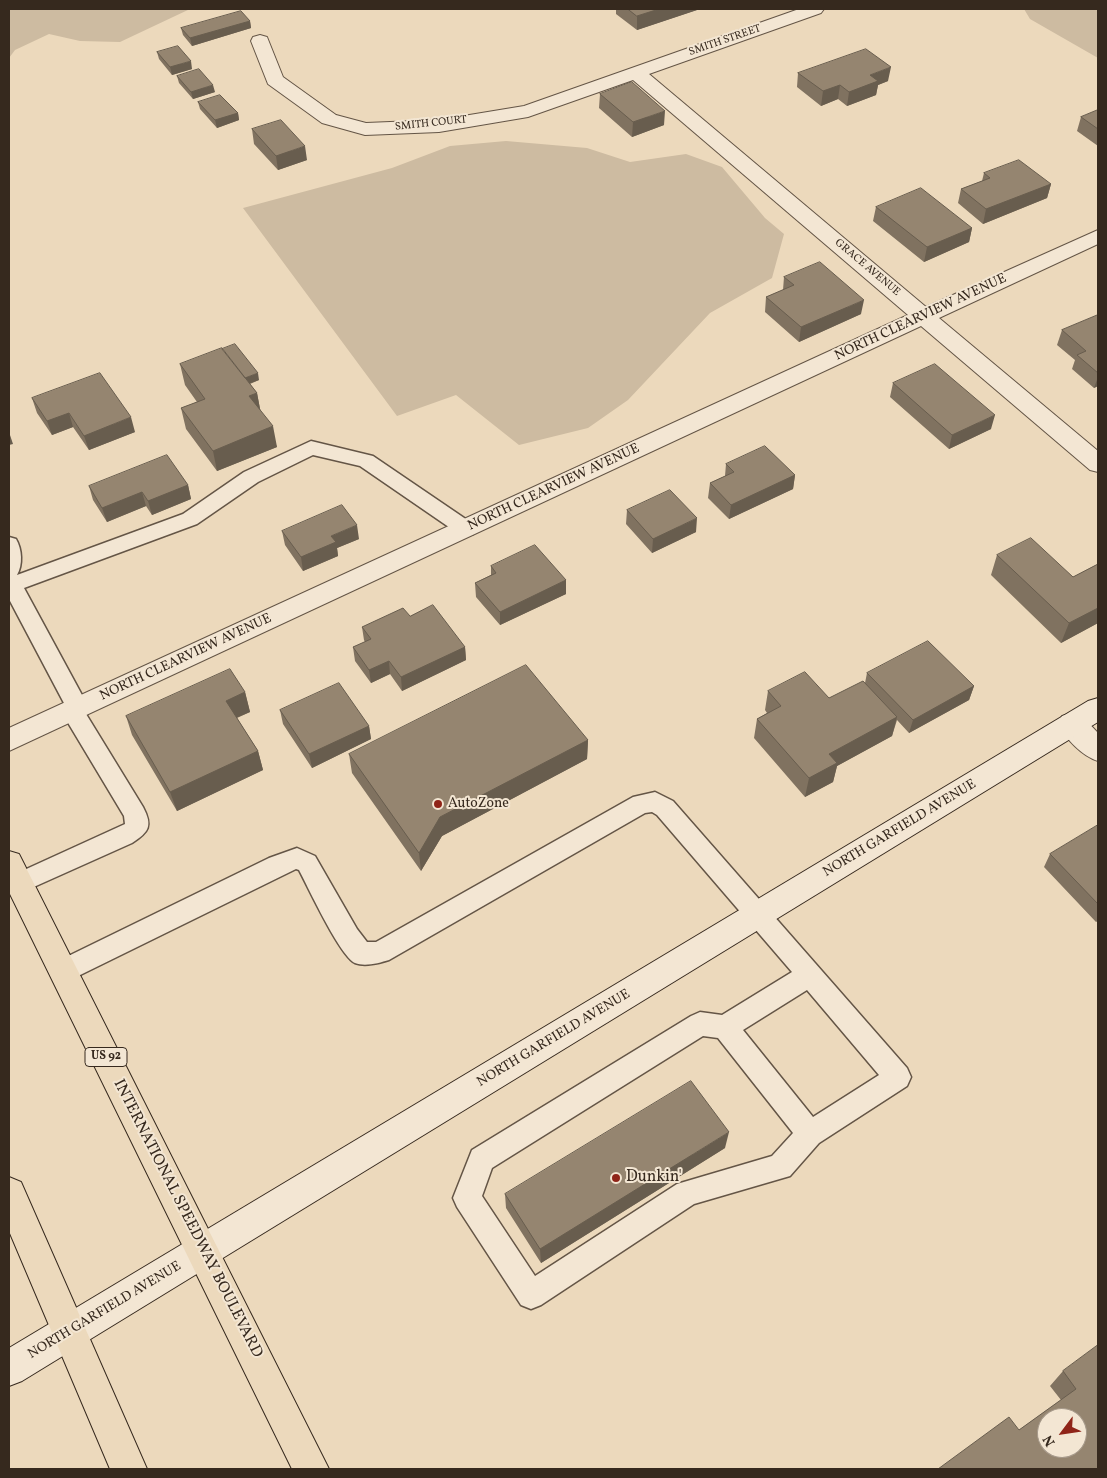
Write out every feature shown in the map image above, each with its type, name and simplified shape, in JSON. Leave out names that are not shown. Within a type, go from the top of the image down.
[{"type":"main road","name":"INTERNATIONAL SPEEDWAY BOULEVARD","points":[[14,873],[311,1469]]},
{"type":"main road","points":[[9,1193],[129,1469]]},
{"type":"street","name":"SMITH STREET","points":[[635,72],[815,9]]},
{"type":"street","name":"SMITH COURT","points":[[260,41],[275,80],[329,118],[364,129],[439,126],[528,111],[635,72]]},
{"type":"street","name":"GRACE AVENUE","points":[[635,72],[1098,464]]},
{"type":"street","name":"NORTH CLEARVIEW AVENUE","points":[[9,740],[1098,236]]},
{"type":"street","name":"NORTH GARFIELD AVENUE","points":[[9,1368],[204,1252],[1098,709]]},
{"type":"street","points":[[1072,724],[1098,750]]},
{"type":"lane","points":[[10,578],[190,519],[252,477],[311,448],[366,461],[466,529]]},
{"type":"lane","points":[[9,544],[12,567],[10,578],[75,709],[135,814],[137,828],[124,836],[14,873]]},
{"type":"lane","points":[[64,971],[277,865],[297,858],[307,863],[348,937],[361,954],[380,952],[641,804],[655,802],[665,808],[810,974],[898,1077],[810,1134],[780,1166],[687,1194],[531,1295],[467,1198],[482,1159],[700,1024],[725,1027],[810,974]]},
{"type":"lane","points":[[725,1027],[810,1134]]},
{"type":"shaded area","points":[[9,9],[190,9],[120,42],[80,41],[49,34],[15,50],[9,58]]},
{"type":"shaded area","points":[[1024,9],[1098,9],[1098,58],[1030,19]]},
{"type":"shaded area","points":[[506,141],[587,148],[630,162],[686,154],[722,167],[765,218],[784,234],[772,278],[710,313],[628,400],[588,428],[519,445],[456,395],[397,416],[243,208],[392,168],[450,146]]},
{"type":"building","points":[[628,9],[659,9],[637,16]]},
{"type":"building","points":[[241,11],[250,21],[190,38],[181,28]]},
{"type":"building","points":[[178,46],[191,61],[170,67],[157,52]]},
{"type":"building","points":[[866,49],[891,67],[870,75],[878,81],[849,92],[840,85],[823,91],[798,73]]},
{"type":"building","points":[[199,69],[213,85],[191,92],[177,76]]},
{"type":"building","points":[[632,82],[665,111],[633,122],[600,94]]},
{"type":"building","points":[[220,95],[238,113],[215,120],[198,102]]},
{"type":"building","points":[[1098,110],[1098,129],[1081,117]]},
{"type":"building","points":[[281,120],[305,146],[276,156],[252,129]]},
{"type":"building","points":[[1019,160],[1051,184],[986,209],[961,189],[990,178],[984,173]]},
{"type":"building","points":[[921,188],[972,228],[927,247],[876,207]]},
{"type":"building","points":[[820,262],[864,300],[801,327],[766,297],[794,285],[784,277]]},
{"type":"building","points":[[1098,315],[1098,373],[1077,355],[1086,351],[1062,330]]},
{"type":"building","points":[[235,344],[258,373],[245,378],[222,349]]},
{"type":"building","points":[[222,348],[257,393],[249,396],[273,426],[213,451],[181,408],[205,399],[180,364]]},
{"type":"building","points":[[935,364],[995,415],[952,435],[893,383]]},
{"type":"building","points":[[100,373],[131,417],[84,436],[69,413],[47,421],[32,398]]},
{"type":"building","points":[[765,446],[795,475],[731,505],[710,483],[734,472],[726,464]]},
{"type":"building","points":[[167,455],[188,485],[148,501],[142,492],[102,508],[89,486]]},
{"type":"building","points":[[670,490],[697,518],[653,539],[627,510]]},
{"type":"building","points":[[342,505],[357,525],[331,536],[336,542],[301,557],[282,531]]},
{"type":"building","points":[[1031,538],[1073,577],[1098,564],[1098,608],[1069,623],[997,555]]},
{"type":"building","points":[[535,545],[566,580],[500,612],[475,583],[496,573],[491,566]]},
{"type":"building","points":[[433,605],[465,647],[401,677],[389,661],[369,670],[353,647],[371,639],[362,627],[403,608],[410,616]]},
{"type":"building","points":[[928,641],[974,686],[913,720],[867,673]]},
{"type":"building","name":"AutoZone","points":[[526,665],[588,740],[440,817],[419,853],[349,754]]},
{"type":"building","points":[[230,669],[245,692],[226,701],[258,751],[170,792],[126,716]]},
{"type":"building","points":[[805,672],[829,698],[863,681],[897,717],[829,754],[837,763],[809,778],[757,719],[781,706],[768,691]]},
{"type":"building","points":[[339,683],[369,726],[309,754],[280,710]]},
{"type":"building","points":[[1098,825],[1098,904],[1050,854]]},
{"type":"building","name":"Dunkin'","points":[[691,1081],[729,1132],[540,1249],[505,1194]]},
{"type":"building","points":[[1098,1345],[1098,1469],[938,1469],[1009,1417],[1019,1430],[1037,1417],[1037,1458],[1087,1458],[1087,1408],[1050,1408],[1076,1389],[1063,1371]]},
{"type":"place","name":"AutoZone","points":[[438,804]]},
{"type":"place","name":"Dunkin'","points":[[616,1178]]}]
